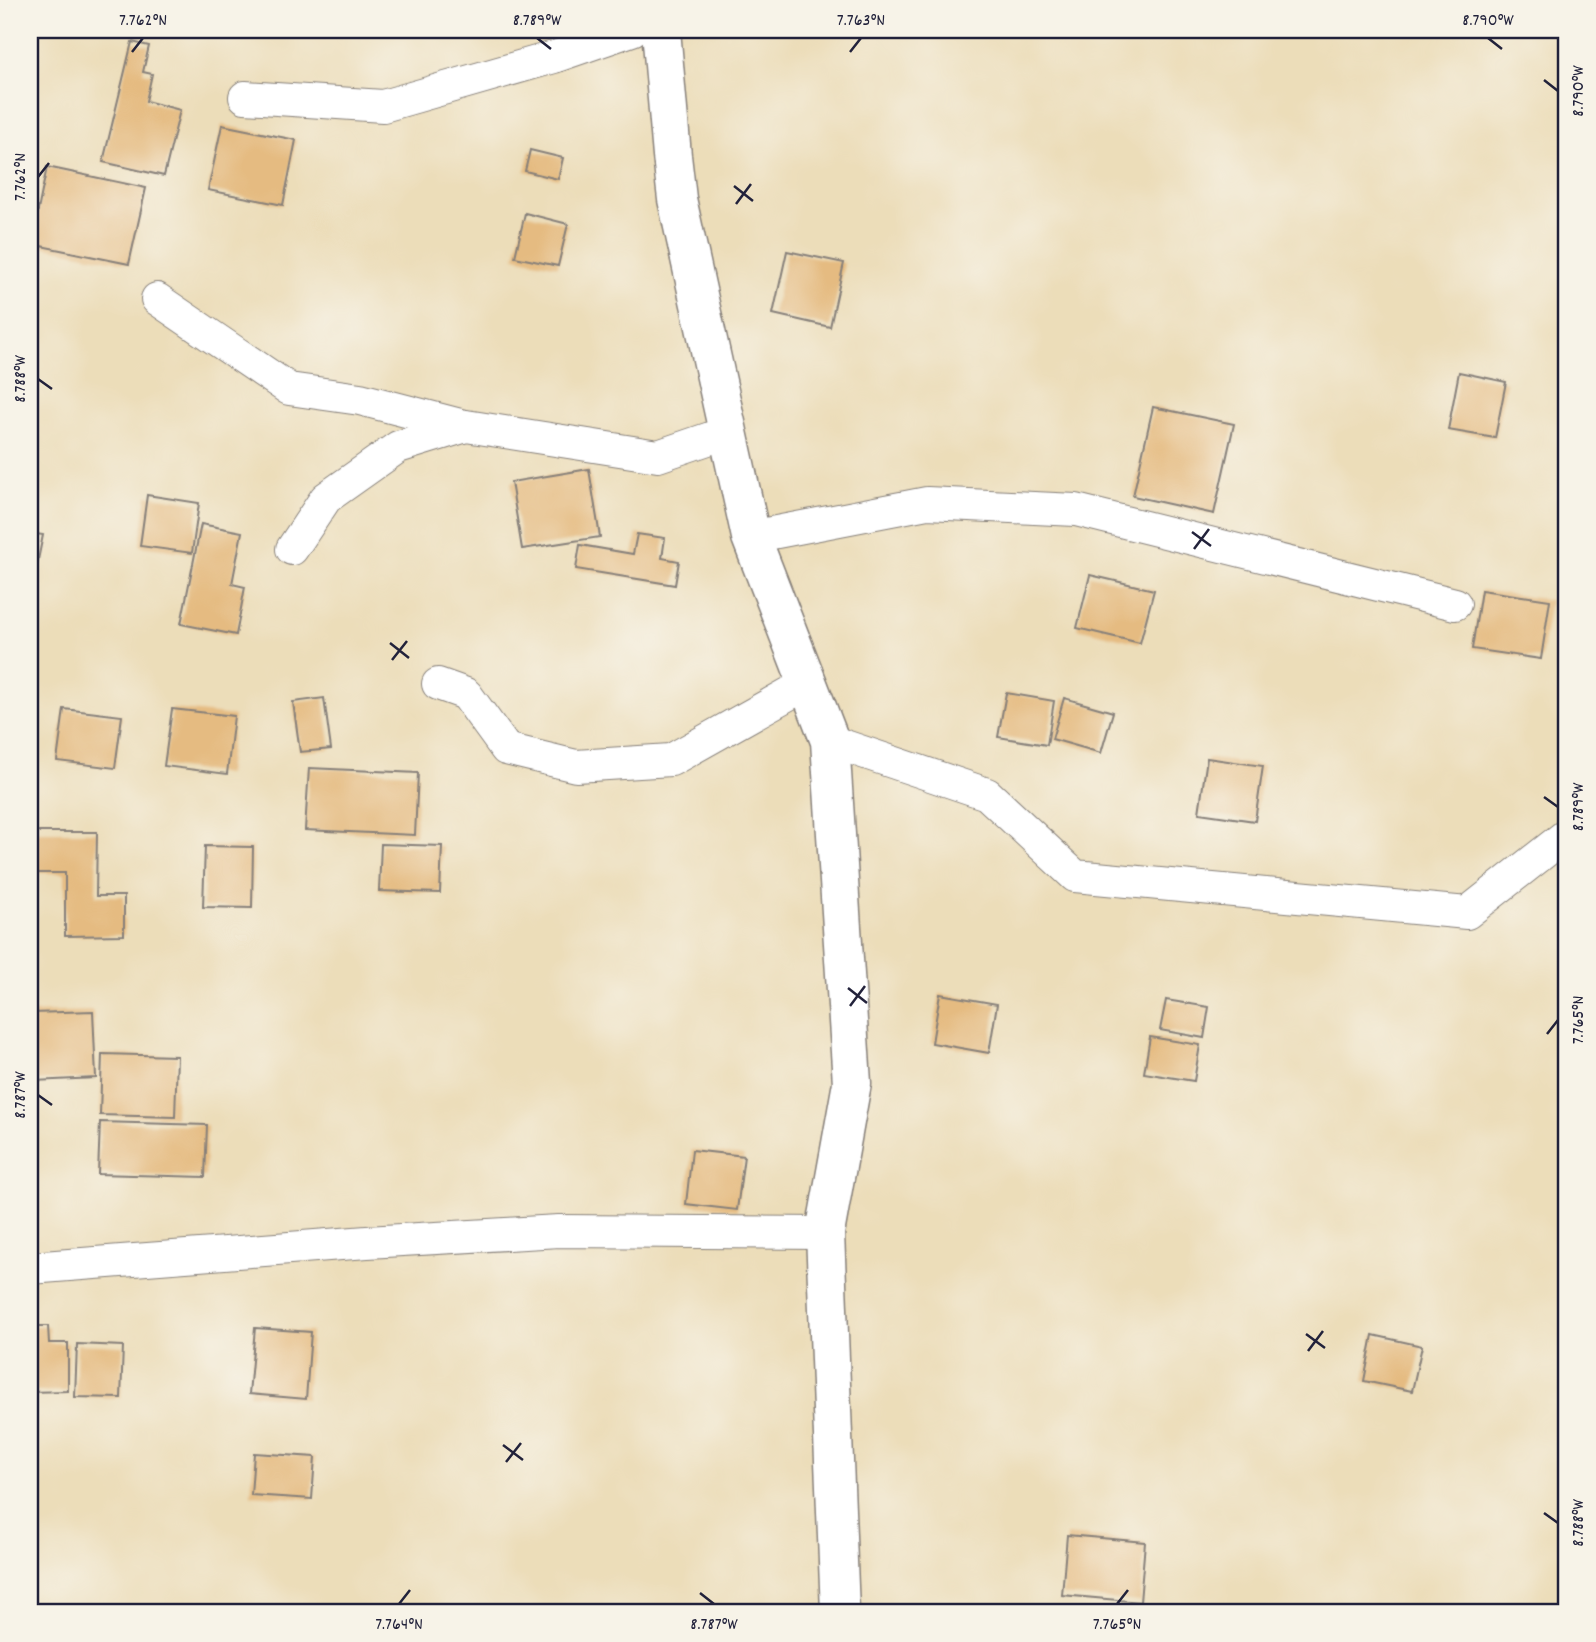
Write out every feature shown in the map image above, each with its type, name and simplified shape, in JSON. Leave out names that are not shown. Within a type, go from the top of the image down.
[{"type":"street","points":[[245,97],[383,106],[554,57],[632,30]]},
{"type":"street","points":[[660,30],[677,199],[751,537],[830,741],[852,1083],[825,1233],[840,1612]]},
{"type":"street","points":[[157,299],[289,389],[360,399],[466,426],[658,456],[728,432]]},
{"type":"street","points":[[292,549],[326,498],[398,447],[466,426]]},
{"type":"street","points":[[751,537],[927,503],[1076,510],[1455,604]]},
{"type":"street","points":[[439,684],[466,694],[506,749],[576,766],[671,761],[808,683]]},
{"type":"street","points":[[830,741],[987,794],[1075,876],[1466,913],[1566,835]]},
{"type":"street","points":[[30,1268],[367,1242],[559,1231],[825,1233]]},
{"type":"building","points":[[132,42],[149,46],[143,72],[152,74],[146,101],[180,110],[164,176],[103,162]]},
{"type":"building","points":[[222,125],[296,140],[283,205],[208,190]]},
{"type":"building","points":[[530,150],[563,158],[558,179],[525,171]]},
{"type":"building","points":[[47,167],[146,188],[129,264],[31,244]]},
{"type":"building","points":[[525,213],[568,224],[558,266],[515,257]]},
{"type":"building","points":[[787,251],[844,263],[830,327],[773,314]]},
{"type":"building","points":[[1459,372],[1506,382],[1495,438],[1448,430]]},
{"type":"building","points":[[1153,407],[1234,424],[1214,514],[1133,496]]},
{"type":"building","points":[[589,469],[600,537],[522,549],[511,482]]},
{"type":"building","points":[[147,495],[199,503],[192,553],[140,546]]},
{"type":"building","points":[[201,524],[242,532],[232,584],[245,587],[236,635],[181,624]]},
{"type":"building","points":[[30,533],[43,535],[31,595],[30,595]]},
{"type":"building","points":[[637,534],[665,538],[662,558],[679,561],[675,585],[576,569],[580,545],[633,554]]},
{"type":"building","points":[[1090,575],[1154,590],[1140,643],[1077,628]]},
{"type":"building","points":[[1481,590],[1550,600],[1541,659],[1472,649]]},
{"type":"building","points":[[1006,693],[1054,701],[1047,745],[998,737]]},
{"type":"building","points":[[324,698],[331,749],[300,752],[293,702]]},
{"type":"building","points":[[1064,698],[1113,712],[1101,753],[1052,739]]},
{"type":"building","points":[[64,709],[122,716],[115,768],[57,761]]},
{"type":"building","points":[[172,709],[234,716],[227,774],[164,766]]},
{"type":"building","points":[[1207,758],[1263,766],[1255,821],[1199,813]]},
{"type":"building","points":[[309,768],[418,773],[415,835],[305,830]]},
{"type":"building","points":[[30,832],[97,832],[96,896],[124,896],[124,935],[65,936],[65,873],[30,873]]},
{"type":"building","points":[[381,844],[442,846],[440,893],[379,891]]},
{"type":"building","points":[[205,846],[253,847],[252,908],[203,907]]},
{"type":"building","points":[[940,994],[997,1004],[989,1053],[932,1043]]},
{"type":"building","points":[[1166,1000],[1209,1007],[1204,1038],[1160,1030]]},
{"type":"building","points":[[93,1011],[96,1078],[34,1081],[32,1013]]},
{"type":"building","points":[[1150,1037],[1200,1045],[1194,1081],[1144,1073]]},
{"type":"building","points":[[102,1054],[177,1056],[175,1117],[100,1115]]},
{"type":"building","points":[[100,1122],[207,1125],[205,1177],[98,1174]]},
{"type":"building","points":[[692,1150],[744,1156],[737,1210],[686,1204]]},
{"type":"building","points":[[30,1326],[48,1326],[49,1343],[68,1343],[68,1391],[30,1392]]},
{"type":"building","points":[[255,1328],[311,1332],[306,1399],[249,1394]]},
{"type":"building","points":[[1373,1335],[1422,1346],[1412,1391],[1364,1381]]},
{"type":"building","points":[[77,1344],[123,1346],[121,1398],[75,1397]]},
{"type":"building","points":[[254,1453],[315,1457],[312,1499],[251,1495]]},
{"type":"building","points":[[1067,1535],[1145,1542],[1140,1602],[1062,1595]]}]
